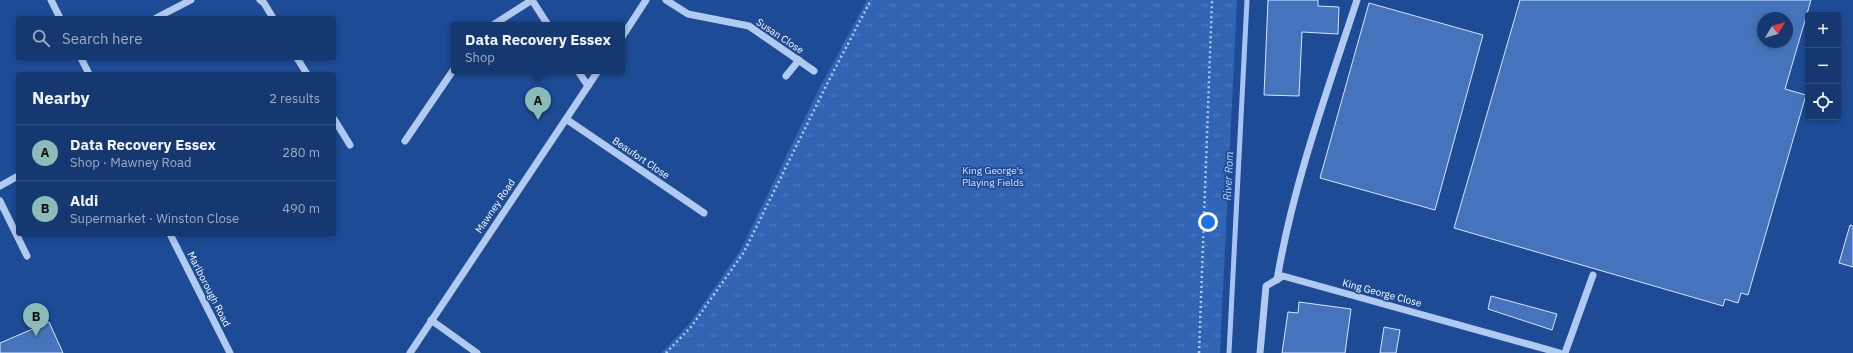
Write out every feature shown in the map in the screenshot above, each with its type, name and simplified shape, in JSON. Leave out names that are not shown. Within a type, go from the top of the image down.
[{"type":"street","points":[[51,0],[59,16]]},
{"type":"street","points":[[160,16],[191,0]]},
{"type":"street","points":[[260,0],[264,3],[272,16]]},
{"type":"street","points":[[498,22],[532,0],[546,22]]},
{"type":"street","points":[[625,32],[646,0]]},
{"type":"street","name":"Susan Close","points":[[666,0],[688,14],[749,26],[814,71]]},
{"type":"street","points":[[1260,353],[1266,286],[1277,280],[1283,243],[1302,168],[1357,0]]},
{"type":"street","points":[[82,60],[88,72]]},
{"type":"street","points":[[299,60],[306,72]]},
{"type":"street","points":[[786,76],[799,60]]},
{"type":"street","points":[[406,141],[451,74]]},
{"type":"street","points":[[580,74],[588,86]]},
{"type":"street","name":"Mawney Road","points":[[410,353],[596,74]]},
{"type":"street","name":"Beaufort Close","points":[[566,119],[704,213]]},
{"type":"street","points":[[336,122],[350,145]]},
{"type":"street","points":[[0,186],[16,177]]},
{"type":"street","points":[[0,201],[16,234]]},
{"type":"street","points":[[17,236],[27,256]]},
{"type":"street","name":"Marlborough Road","points":[[171,236],[230,353]]},
{"type":"street","points":[[1565,353],[1594,275]]},
{"type":"street","name":"King George Close","points":[[1277,280],[1283,276],[1560,353]]},
{"type":"street","points":[[431,320],[477,353]]},
{"type":"path","points":[[666,353],[691,327],[744,252],[828,82],[871,0]]},
{"type":"path","points":[[1199,353],[1212,0]]},
{"type":"green space","name":"King George's Playing Fields","points":[[867,0],[1237,0],[1220,353],[661,353],[689,324],[740,251],[819,89]]},
{"type":"building","points":[[1268,0],[1318,0],[1318,6],[1339,7],[1338,34],[1302,32],[1299,96],[1264,95]]},
{"type":"building","points":[[1520,0],[1811,0],[1807,12],[1805,12],[1805,21],[1785,89],[1805,95],[1805,98],[1748,295],[1741,293],[1738,303],[1725,299],[1723,306],[1454,228]]},
{"type":"building","points":[[1369,3],[1483,35],[1435,210],[1320,178]]},
{"type":"building","points":[[1850,225],[1853,226],[1853,267],[1839,263]]},
{"type":"building","points":[[1491,296],[1557,314],[1552,330],[1488,309]]},
{"type":"building","points":[[1299,302],[1351,309],[1345,353],[1282,353],[1288,312],[1298,313]]},
{"type":"building","points":[[49,322],[63,353],[0,353],[0,343]]},
{"type":"building","points":[[1384,327],[1400,330],[1396,353],[1380,353]]},
{"type":"waterway","name":"River Rom","points":[[1229,353],[1247,0]]},
{"type":"place","name":"Data Recovery Essex","points":[[538,120]]},
{"type":"place","name":"Aldi","points":[[36,336]]}]
